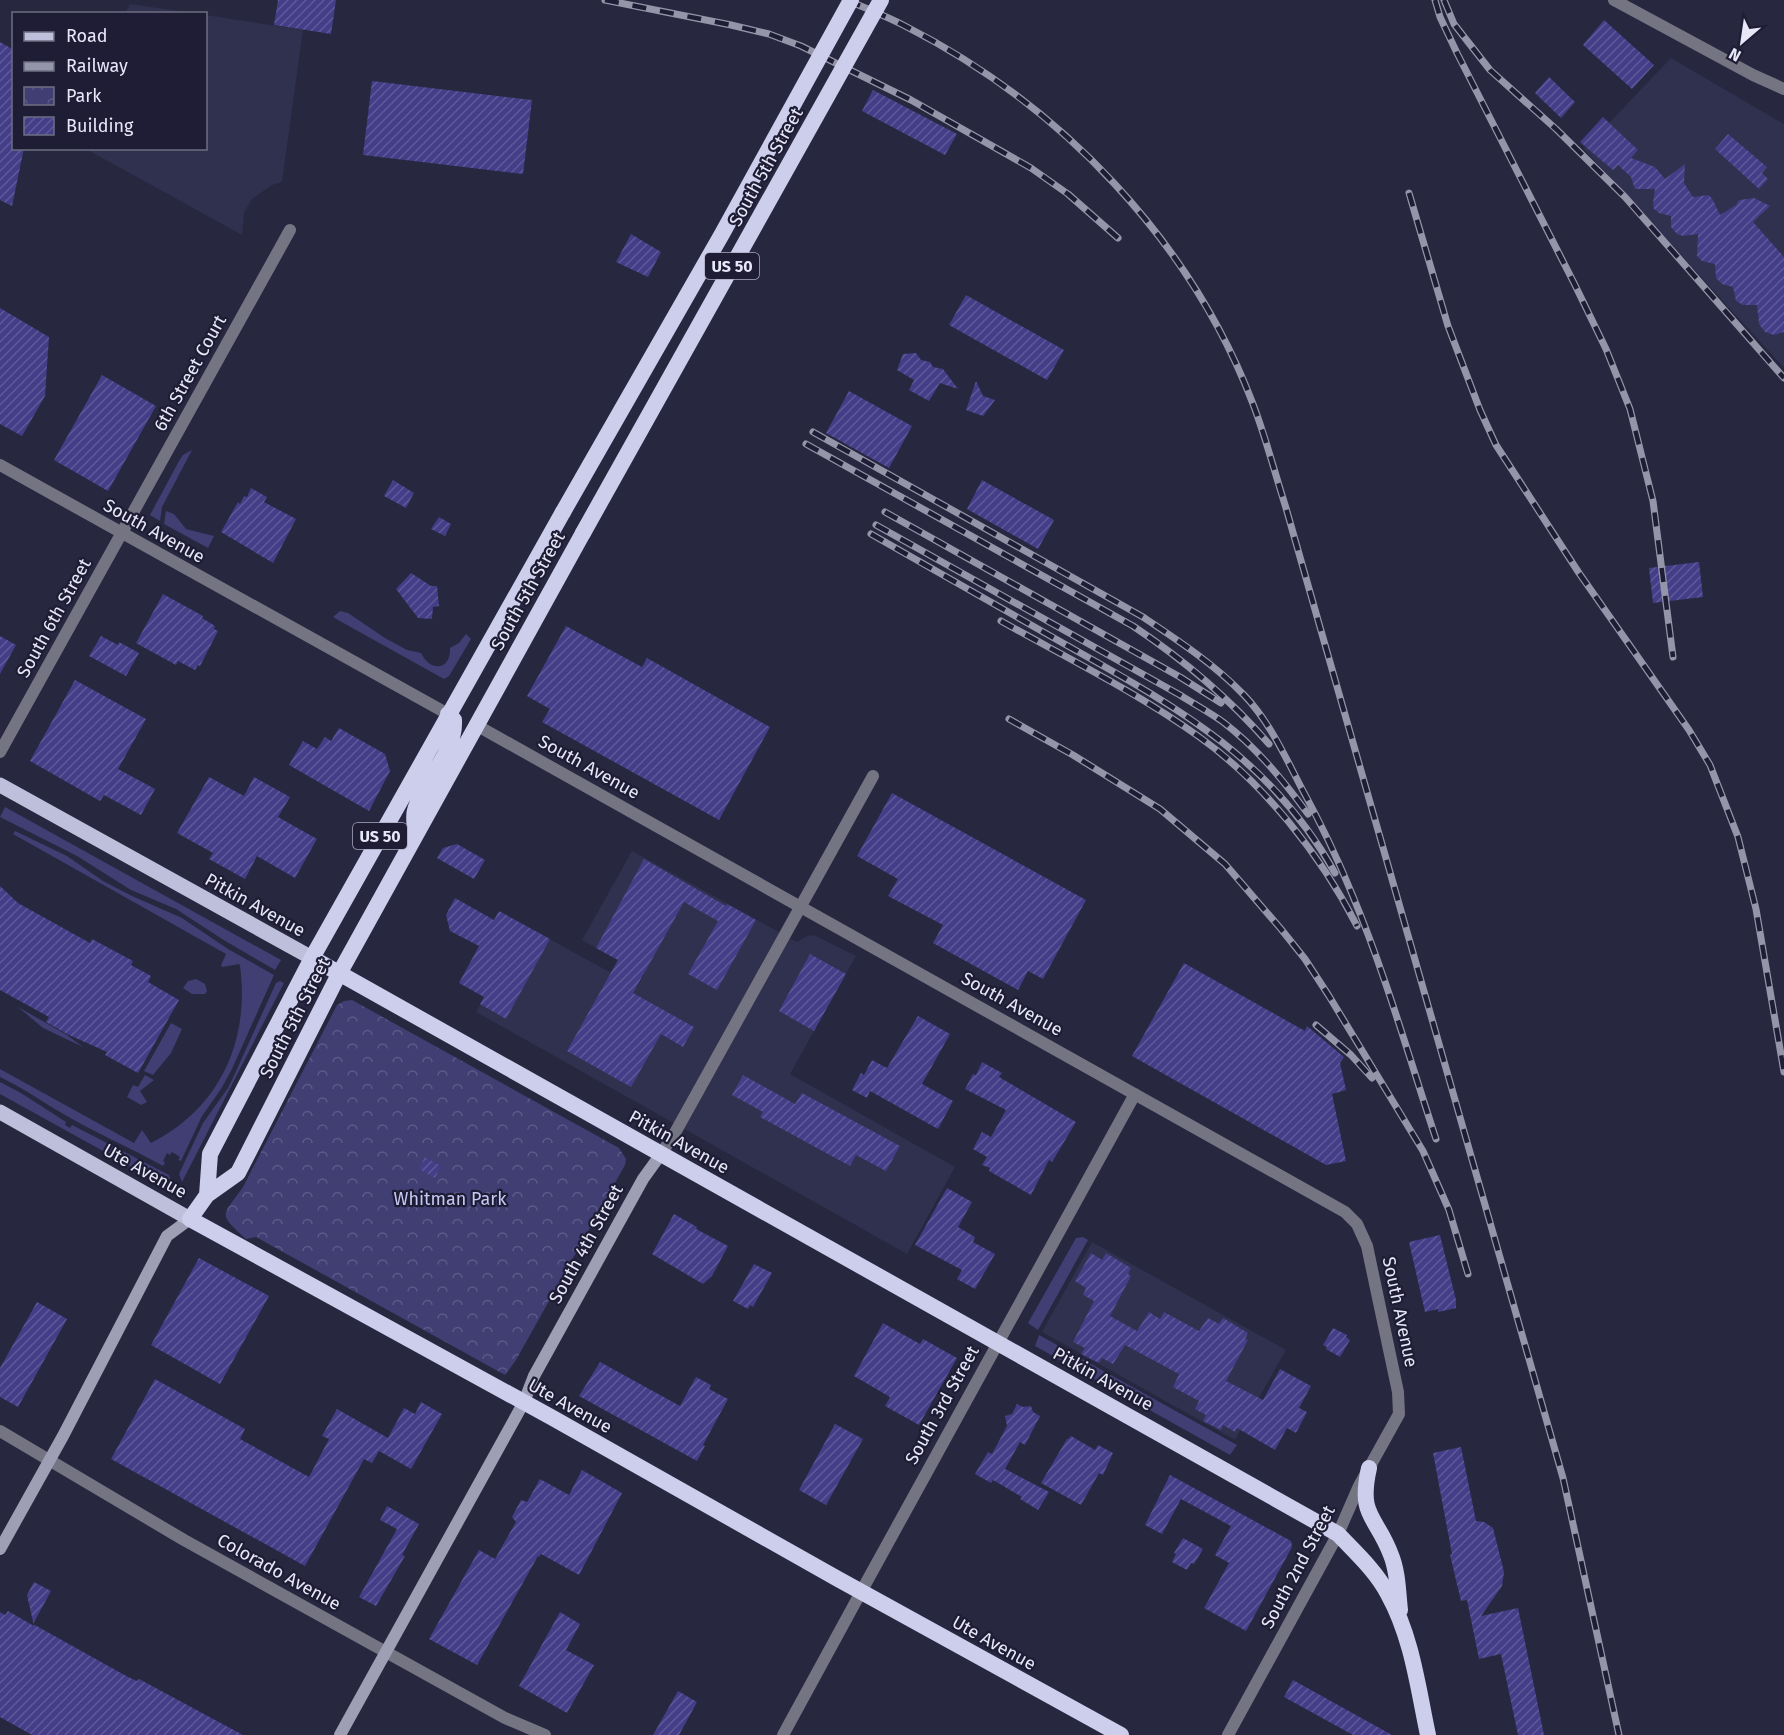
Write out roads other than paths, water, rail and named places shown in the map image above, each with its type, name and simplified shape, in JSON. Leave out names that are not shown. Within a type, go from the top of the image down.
[{"type":"highway","name":"South 5th Street","points":[[207,1195],[210,1154],[312,958],[448,714],[722,234],[851,0]]},
{"type":"highway","name":"South 5th Street","points":[[190,1219],[207,1195],[238,1173],[339,974],[415,835],[881,0]]},
{"type":"highway","points":[[415,835],[414,811],[455,729],[454,720],[448,714]]},
{"type":"highway","name":"Pitkin Avenue","points":[[312,958],[1338,1534],[1372,1571],[1388,1593],[1401,1620]]},
{"type":"highway","name":"Ute Avenue","points":[[190,1219],[524,1402],[1121,1735]]},
{"type":"highway","points":[[1369,1468],[1365,1485],[1367,1509],[1393,1558],[1398,1580],[1401,1620],[1428,1735]]},
{"type":"main road","name":"Pitkin Avenue","points":[[0,785],[312,958]]},
{"type":"main road","name":"Ute Avenue","points":[[0,1112],[190,1219]]},
{"type":"main road","name":"South 4th Street","points":[[340,1735],[524,1402],[534,1376],[643,1179],[661,1154]]},
{"type":"main road","name":"South 5th Street","points":[[0,1549],[63,1436],[167,1236],[190,1219]]},
{"type":"street","points":[[1614,0],[1753,75],[1784,89]]},
{"type":"street","name":"6th Street Court","points":[[122,533],[290,230]]},
{"type":"street","name":"South Avenue","points":[[0,465],[448,714]]},
{"type":"street","name":"South 6th Street","points":[[0,752],[122,533]]},
{"type":"street","name":"South Avenue","points":[[476,725],[1345,1212],[1353,1219],[1362,1233],[1371,1263],[1398,1392],[1399,1414]]},
{"type":"street","name":"South 4th Street","points":[[661,1154],[676,1131],[873,777]]},
{"type":"street","name":"South 3rd Street","points":[[783,1735],[1135,1094]]},
{"type":"street","name":"South 2nd Street","points":[[1228,1735],[1338,1534],[1369,1468],[1399,1414]]},
{"type":"street","name":"Colorado Avenue","points":[[0,1431],[184,1540],[386,1653],[505,1719],[545,1735]]},
{"type":"railway","points":[[605,0],[731,25],[769,34],[801,46],[911,100],[1031,168],[1068,194],[1118,238]]},
{"type":"railway","points":[[847,0],[898,22],[962,58],[1016,95],[1067,137],[1114,184],[1157,234],[1194,287],[1227,344],[1258,417],[1286,508],[1563,1478],[1619,1735]]},
{"type":"railway","points":[[1435,0],[1440,17],[1457,53],[1606,349],[1630,409],[1653,501],[1673,657]]},
{"type":"railway","points":[[1444,0],[1454,24],[1490,70],[1556,129],[1625,197],[1784,378]]},
{"type":"railway","points":[[1409,193],[1448,326],[1496,445],[1579,573],[1689,730],[1710,765],[1738,837],[1756,909],[1784,1072]]},
{"type":"railway","points":[[813,432],[1143,617],[1208,663],[1253,705],[1283,751],[1322,826],[1346,880],[1386,985],[1436,1139]]},
{"type":"railway","points":[[806,444],[1133,626],[1205,680],[1269,744]]},
{"type":"railway","points":[[885,512],[1180,677],[1221,703]]},
{"type":"railway","points":[[876,525],[1218,718],[1258,754],[1308,814]]},
{"type":"railway","points":[[871,534],[1142,688],[1216,737],[1281,796],[1309,832],[1335,873]]},
{"type":"railway","points":[[1001,621],[1150,705],[1222,754],[1267,798],[1308,847],[1357,926]]},
{"type":"railway","points":[[1009,719],[1073,755],[1160,809],[1225,864],[1281,929],[1305,959],[1329,996],[1423,1151],[1449,1210],[1468,1274]]},
{"type":"railway","points":[[1316,1025],[1351,1055],[1372,1078]]},
{"type":"park label","name":"Whitman Park","points":[[450,1199]]}]
